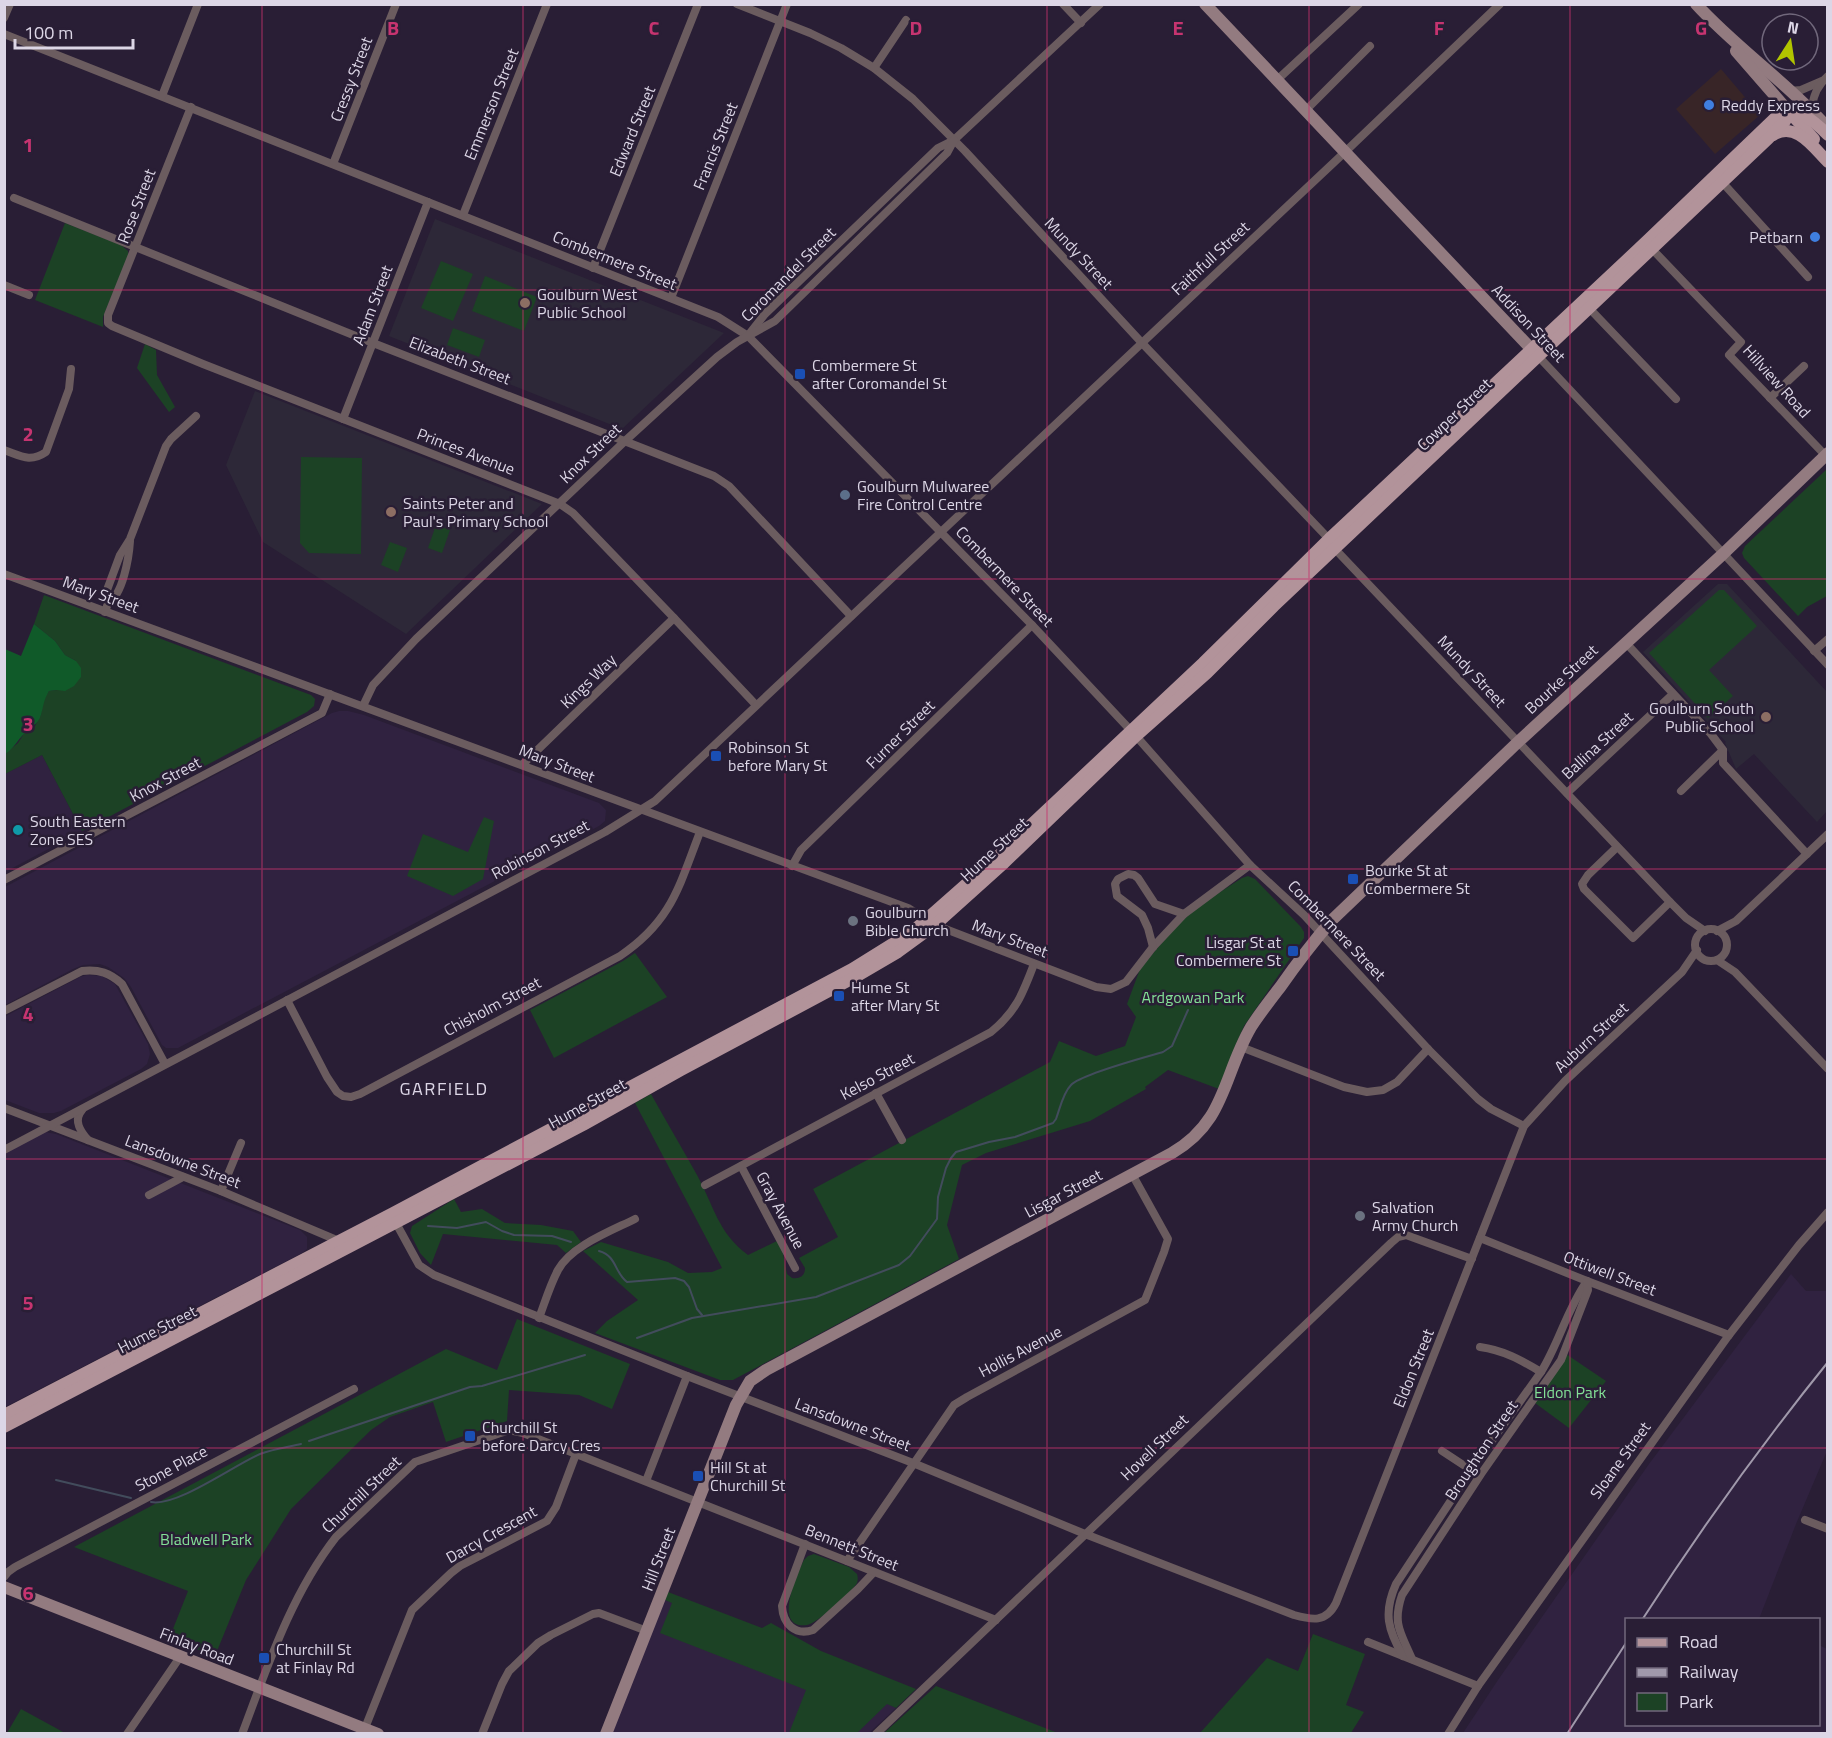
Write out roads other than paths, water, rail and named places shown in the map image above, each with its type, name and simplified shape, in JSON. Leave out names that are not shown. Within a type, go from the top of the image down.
[{"type":"main road","name":"Cowper Street","points":[[1134,733],[1203,663],[1766,134],[1783,123],[1789,112]]},
{"type":"main road","points":[[1789,112],[1807,117],[1827,135]]},
{"type":"main road","points":[[1789,112],[1827,154]]},
{"type":"main road","points":[[1766,134],[1782,131],[1794,132],[1806,140],[1827,162]]},
{"type":"main road","name":"Cowper Street","points":[[1535,353],[1589,308],[1652,249],[1722,182],[1766,134]]},
{"type":"main road","name":"Hume Street","points":[[4,1415],[342,1246],[396,1223],[583,1125],[857,976],[919,938],[931,922],[998,856],[1134,733]]},
{"type":"main road","name":"Hume Street","points":[[4,1427],[852,969],[931,922]]},
{"type":"street","points":[[4,18],[10,4]]},
{"type":"street","points":[[162,96],[198,4]]},
{"type":"street","name":"Cressy Street","points":[[333,164],[396,4]]},
{"type":"street","name":"Emmerson Street","points":[[463,215],[547,4]]},
{"type":"street","name":"Edward Street","points":[[593,268],[698,4]]},
{"type":"street","name":"Mundy Street","points":[[737,4],[841,48],[874,68],[913,99],[1670,902],[1686,918],[1705,931]]},
{"type":"street","name":"Francis Street","points":[[671,298],[787,4]]},
{"type":"street","points":[[1064,4],[1081,23]]},
{"type":"street","name":"Coromandel Street","points":[[748,336],[765,314],[938,148],[954,140],[1100,4]]},
{"type":"street","name":"Addison Street","points":[[1205,4],[1827,665]]},
{"type":"street","points":[[1277,80],[1359,4]]},
{"type":"street","name":"Faithfull Street","points":[[941,532],[1500,4]]},
{"type":"street","points":[[1699,5],[1724,33],[1813,112],[1827,128]]},
{"type":"street","points":[[874,68],[906,20]]},
{"type":"street","points":[[1724,33],[1738,54],[1789,112]]},
{"type":"street","name":"Combermere Street","points":[[4,34],[718,317],[748,336],[1032,625],[1134,733],[1250,865],[1279,890],[1428,1049],[1478,1099],[1524,1126]]},
{"type":"street","points":[[1305,111],[1370,46]]},
{"type":"street","points":[[1748,54],[1785,98],[1789,104],[1789,112]]},
{"type":"street","points":[[1789,91],[1801,90],[1824,79]]},
{"type":"street","points":[[1813,112],[1813,100],[1824,79]]},
{"type":"street","points":[[1760,80],[1772,106],[1766,134]]},
{"type":"street","name":"Rose Street","points":[[108,315],[190,107]]},
{"type":"street","name":"Coromandel Street","points":[[748,336],[776,321],[947,153],[954,140]]},
{"type":"street","points":[[1722,182],[1808,277]]},
{"type":"street","points":[[897,187],[905,194]]},
{"type":"street","name":"Elizabeth Street","points":[[14,198],[373,343],[714,476],[729,486],[851,616]]},
{"type":"street","name":"Adam Street","points":[[343,419],[428,202]]},
{"type":"street","points":[[854,229],[862,236]]},
{"type":"street","name":"Hillview Road","points":[[1652,249],[1741,342],[1729,355],[1826,454]]},
{"type":"street","points":[[809,272],[817,280]]},
{"type":"street","points":[[4,285],[29,295]]},
{"type":"street","points":[[1589,308],[1676,399]]},
{"type":"street","name":"Princes Avenue","points":[[108,315],[108,323],[112,326],[560,504],[573,513],[756,705]]},
{"type":"street","name":"Knox Street","points":[[363,705],[373,685],[416,639],[717,357],[748,336]]},
{"type":"street","points":[[1770,398],[1804,366]]},
{"type":"street","points":[[4,450],[31,459],[39,458],[46,452],[69,389],[71,369]]},
{"type":"street","points":[[106,607],[107,590],[120,555],[130,540],[166,446],[196,416]]},
{"type":"street","name":"Bourke Street","points":[[1320,933],[1341,910],[1518,742],[1723,554],[1826,454]]},
{"type":"street","name":"Robinson Street","points":[[4,1150],[605,832],[640,811],[670,788],[941,532]]},
{"type":"street","name":"Mary Street","points":[[4,574],[106,607],[640,811],[908,908],[931,922],[1096,987],[1111,989],[1126,982],[1153,947]]},
{"type":"street","name":"Kings Way","points":[[522,765],[674,618]]},
{"type":"street","name":"Furner Street","points":[[792,866],[801,850],[1032,625]]},
{"type":"street","points":[[1814,651],[1827,639]]},
{"type":"street","points":[[1625,642],[1711,734],[1723,750],[1723,763],[1807,854]]},
{"type":"street","name":"Knox Street","points":[[4,880],[322,713],[330,694]]},
{"type":"street","name":"Ballina Street","points":[[1567,793],[1673,694]]},
{"type":"street","points":[[1681,791],[1723,750]]},
{"type":"street","name":"Chisholm Street","points":[[287,1000],[337,1092],[351,1097],[360,1094],[635,946],[667,911],[700,832]]},
{"type":"street","points":[[1717,960],[1727,948],[1726,939],[1736,921],[1827,834]]},
{"type":"street","points":[[1617,846],[1588,875],[1582,884],[1584,889],[1634,938],[1670,902]]},
{"type":"street","points":[[1153,947],[1184,914],[1250,865]]},
{"type":"street","points":[[1153,947],[1142,915],[1117,897],[1115,884],[1118,879],[1128,874],[1134,875],[1155,904],[1184,914]]},
{"type":"street","name":"Mundy Street","points":[[1686,918],[1696,940]]},
{"type":"street","points":[[1736,921],[1717,930],[1705,931],[1696,940],[1696,950],[1705,959],[1717,960],[1735,972],[1827,1069]]},
{"type":"street","points":[[1717,930],[1726,939]]},
{"type":"street","name":"Lisgar Street","points":[[740,1397],[750,1381],[760,1373],[1179,1149],[1202,1130],[1218,1106],[1241,1047],[1260,1014],[1320,933]]},
{"type":"street","name":"Auburn Street","points":[[1682,972],[1696,950]]},
{"type":"street","points":[[1725,952],[1735,972]]},
{"type":"street","name":"Auburn Street","points":[[1524,1126],[1565,1081],[1682,972],[1705,959]]},
{"type":"street","name":"Kelso Street","points":[[705,1185],[971,1044],[998,1027],[1014,1010],[1034,964]]},
{"type":"street","points":[[4,1011],[82,971],[93,969],[104,972],[114,976],[122,984],[165,1064]]},
{"type":"street","points":[[1241,1047],[1359,1092],[1383,1090],[1396,1082],[1428,1049]]},
{"type":"street","points":[[876,1093],[902,1140]]},
{"type":"street","points":[[88,1140],[79,1127],[78,1116],[80,1111],[90,1104]]},
{"type":"street","name":"Lansdowne Street","points":[[4,1108],[221,1191],[342,1246]]},
{"type":"street","name":"Eldon Street","points":[[1324,1617],[1332,1612],[1336,1604],[1524,1126]]},
{"type":"street","points":[[221,1191],[240,1143]]},
{"type":"street","name":"Gray Avenue","points":[[741,1167],[795,1268]]},
{"type":"street","name":"Hollis Avenue","points":[[847,1561],[954,1405],[1145,1300],[1168,1239],[1132,1174]]},
{"type":"street","points":[[149,1196],[183,1177]]},
{"type":"street","name":"Sloane Street","points":[[1448,1734],[1478,1686],[1729,1335],[1798,1245],[1827,1212]]},
{"type":"street","points":[[539,1318],[558,1270],[567,1258],[580,1248],[635,1219]]},
{"type":"street","name":"Lansdowne Street","points":[[396,1223],[415,1260],[424,1270],[539,1318],[1294,1615],[1309,1619],[1324,1617]]},
{"type":"street","name":"Hovell Street","points":[[876,1734],[1398,1237],[1414,1237],[1472,1259]]},
{"type":"street","name":"Ottiwell Street","points":[[1480,1238],[1729,1335]]},
{"type":"street","name":"Broughton Street","points":[[1408,1658],[1395,1641],[1389,1626],[1389,1604],[1392,1593],[1470,1470],[1550,1358],[1577,1294],[1587,1281]]},
{"type":"street","name":"Broughton Street","points":[[1408,1658],[1397,1625],[1402,1594],[1481,1474],[1561,1360],[1588,1290],[1587,1281]]},
{"type":"street","points":[[1480,1347],[1510,1354],[1541,1372]]},
{"type":"street","points":[[646,1481],[687,1376]]},
{"type":"street","name":"Stone Place","points":[[4,1577],[15,1568],[354,1389]]},
{"type":"street","name":"Hill Street","points":[[606,1734],[740,1397]]},
{"type":"street","name":"Churchill Street","points":[[242,1734],[293,1605],[327,1549],[336,1537],[415,1462],[509,1430],[523,1433],[698,1502]]},
{"type":"street","name":"Broughton Street","points":[[1442,1451],[1470,1470]]},
{"type":"street","name":"Darcy Crescent","points":[[365,1728],[412,1610],[460,1566],[547,1521],[552,1514],[576,1454]]},
{"type":"street","name":"Bennett Street","points":[[698,1502],[996,1620]]},
{"type":"street","points":[[1805,1520],[1827,1529]]},
{"type":"street","points":[[805,1544],[782,1606],[783,1617],[796,1630],[806,1632],[813,1630],[874,1572]]},
{"type":"street","name":"Finlay Road","points":[[4,1587],[378,1734]]},
{"type":"street","points":[[482,1734],[509,1671],[538,1643],[599,1613],[647,1630]]},
{"type":"street","points":[[1368,1642],[1478,1686]]},
{"type":"street","points":[[127,1734],[180,1657]]},
{"type":"waterway","points":[[637,1338],[692,1318],[816,1297],[899,1265],[910,1256],[937,1219],[938,1197],[946,1168],[956,1152],[1015,1137],[1053,1123],[1071,1085],[1100,1071],[1163,1052],[1172,1046],[1188,1010]]},
{"type":"waterway","points":[[428,1226],[457,1228],[486,1222],[514,1235],[552,1236],[571,1242]]},
{"type":"waterway","points":[[599,1251],[612,1260],[627,1282],[675,1278],[684,1281],[702,1315]]},
{"type":"waterway","points":[[309,1441],[470,1387],[482,1386],[585,1355]]},
{"type":"waterway","points":[[151,1502],[162,1502],[190,1492],[260,1454],[301,1444]]},
{"type":"waterway","points":[[56,1480],[131,1498]]},
{"type":"railway","points":[[1643,1618],[1732,1488],[1828,1362]]},
{"type":"railway","points":[[1567,1734],[1625,1645]]},
{"type":"place","name":"Reddy Express","points":[[1709,105]]},
{"type":"place","name":"Petbarn","points":[[1815,237]]},
{"type":"place","name":"Goulburn West Public School","points":[[525,303]]},
{"type":"place","name":"Combermere St after Coromandel St","points":[[800,374]]},
{"type":"place","name":"Goulburn Mulwaree Fire Control Centre","points":[[845,495]]},
{"type":"place","name":"Saints Peter and Paul's Primary School","points":[[391,512]]},
{"type":"place","name":"Goulburn South Public School","points":[[1766,717]]},
{"type":"place","name":"Robinson St before Mary St","points":[[716,756]]},
{"type":"place","name":"South Eastern Zone SES","points":[[18,830]]},
{"type":"place","name":"Bourke St at Combermere St","points":[[1353,879]]},
{"type":"place","name":"Goulburn Bible Church","points":[[853,921]]},
{"type":"place","name":"Lisgar St at Combermere St","points":[[1293,951]]},
{"type":"place","name":"Hume St after Mary St","points":[[839,996]]},
{"type":"place","name":"Salvation Army Church","points":[[1360,1216]]},
{"type":"place","name":"Churchill St before Darcy Cres","points":[[470,1436]]},
{"type":"place","name":"Hill St at Churchill St","points":[[698,1476]]},
{"type":"place","name":"Churchill St at Finlay Rd","points":[[264,1658]]},
{"type":"district","name":"GARFIELD","points":[[444,1089]]},
{"type":"park label","name":"Ardgowan Park","points":[[1193,997]]},
{"type":"park label","name":"Eldon Park","points":[[1570,1392]]},
{"type":"park label","name":"Bladwell Park","points":[[206,1539]]}]
